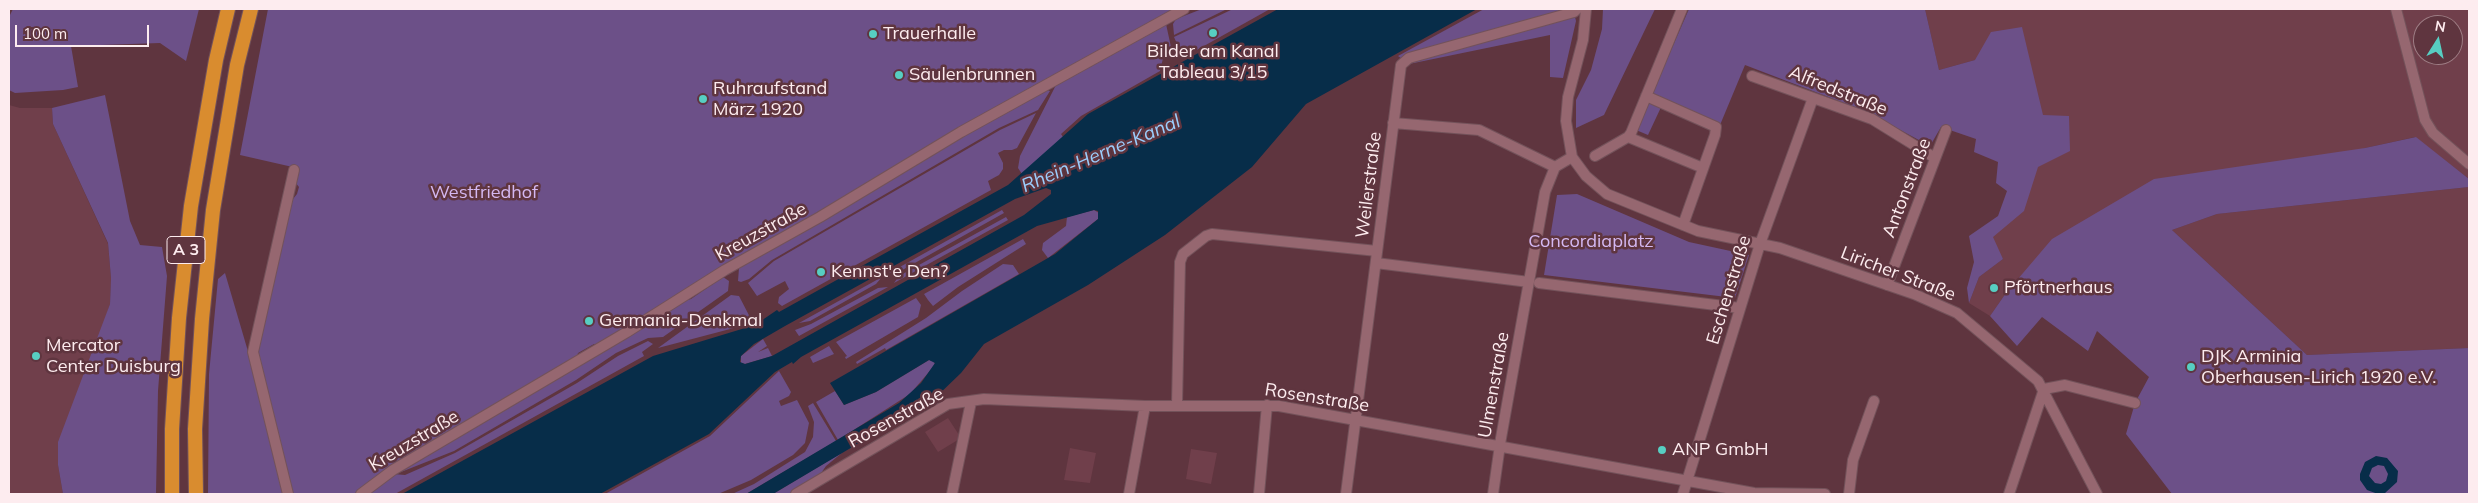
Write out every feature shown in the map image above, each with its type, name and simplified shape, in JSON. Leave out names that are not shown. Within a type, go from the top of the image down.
[{"type":"highway","name":"A 3","points":[[172,494],[172,429],[179,318],[191,206],[216,60],[228,9]]},
{"type":"highway","name":"A 3","points":[[196,494],[195,428],[202,319],[213,210],[237,65],[250,9]]},
{"type":"street","name":"Kreuzstraße","points":[[361,494],[394,470],[628,332],[725,270],[820,217],[961,132],[1184,9]]},
{"type":"street","name":"Weilerstraße","points":[[1346,494],[1400,68],[1405,60],[1574,12],[1577,9]]},
{"type":"street","points":[[1393,123],[1479,130],[1555,168],[1572,157],[1567,131],[1567,108],[1583,40],[1586,9]]},
{"type":"street","points":[[1595,156],[1628,137],[1682,9]]},
{"type":"street","points":[[2396,9],[2425,120],[2433,133],[2469,164]]},
{"type":"street","name":"Alfredstraße","points":[[1752,76],[1872,119],[1935,158]]},
{"type":"street","points":[[1646,96],[1715,125],[1715,135],[1683,225]]},
{"type":"street","name":"Eschenstraße","points":[[1683,494],[1760,244],[1814,98]]},
{"type":"street","name":"Antonstraße","points":[[1887,285],[1946,130]]},
{"type":"street","points":[[1628,137],[1703,168]]},
{"type":"street","name":"Liricher Straße","points":[[1572,157],[1581,172],[1607,194],[1683,225],[1726,239],[1780,248],[1887,285],[1957,313],[2031,374],[2044,389],[2097,494]]},
{"type":"street","name":"Ulmenstraße","points":[[1493,494],[1534,282],[1545,192],[1555,168]]},
{"type":"street","points":[[288,494],[253,352],[294,170]]},
{"type":"street","points":[[1177,405],[1180,258],[1206,236],[1212,234],[1377,251]]},
{"type":"street","points":[[1376,263],[1740,308]]},
{"type":"street","points":[[2009,494],[2044,389],[2065,386],[2135,403]]},
{"type":"street","name":"Rosenstraße","points":[[796,494],[948,404],[984,399],[1145,406],[1267,405],[1754,492],[1823,494]]},
{"type":"street","points":[[1849,494],[1853,460],[1874,401]]},
{"type":"street","points":[[952,494],[971,402]]},
{"type":"street","points":[[1258,494],[1267,405]]},
{"type":"street","points":[[1129,494],[1145,406]]},
{"type":"shaded area","points":[[1925,9],[2469,9],[2469,179],[2415,137],[2365,148],[2006,293],[1990,316],[1969,303],[1979,277],[2003,259],[1984,233],[2017,195],[1975,60],[1939,70]]},
{"type":"shaded area","points":[[9,105],[20,108],[52,108],[53,124],[108,244],[111,278],[110,304],[58,465],[63,494],[9,494]]},
{"type":"shaded area","points":[[2469,187],[2469,348],[2307,355],[2172,230],[2217,214]]},
{"type":"shaded area","points":[[948,418],[961,438],[938,452],[925,432]]},
{"type":"shaded area","points":[[1070,448],[1096,453],[1090,483],[1064,480]]},
{"type":"shaded area","points":[[1191,449],[1217,453],[1211,484],[1186,479]]},
{"type":"green space","points":[[13,9],[199,9],[186,61],[160,43],[71,46],[78,87],[63,90],[15,93],[9,90],[9,17]]},
{"type":"green space","name":"Westfriedhof","points":[[268,9],[1176,9],[603,345],[594,344],[578,353],[575,362],[382,472],[354,494],[293,494],[257,355],[289,204],[297,194],[299,187],[295,182],[297,168],[240,155]]},
{"type":"green space","points":[[1202,9],[1227,9],[1174,35],[1173,24],[1176,19]]},
{"type":"green space","points":[[1233,9],[1270,9],[1195,51],[1186,52],[1178,46],[1174,37]]},
{"type":"green space","points":[[1484,9],[1573,9],[1576,21],[1563,78],[1550,77],[1550,35],[1409,64],[1398,56]]},
{"type":"green space","points":[[1603,9],[1655,9],[1604,115],[1576,128],[1576,100],[1591,70],[1602,29]]},
{"type":"green space","points":[[1689,9],[1925,9],[1939,70],[1975,60],[1991,32],[2022,27],[2043,115],[2069,116],[2070,151],[2038,167],[2024,211],[1993,237],[2003,259],[1979,277],[1969,303],[1967,288],[1974,262],[1969,236],[1998,216],[2007,191],[1996,183],[1998,162],[1974,152],[1976,139],[1941,127],[1930,146],[1865,111],[1745,65],[1720,125],[1663,103],[1648,135],[1636,130]]},
{"type":"green space","points":[[1166,24],[1171,47],[1164,54],[1160,71],[1081,116],[1061,134],[1063,137],[1022,174],[1018,168],[1020,156],[1057,83]]},
{"type":"green space","points":[[1044,89],[1050,91],[1038,110],[999,128],[772,260],[749,279],[741,282],[738,281],[739,268]]},
{"type":"green space","points":[[105,95],[130,221],[140,245],[162,247],[167,276],[158,391],[156,494],[63,494],[58,465],[58,442],[110,304],[111,278],[108,243],[53,124],[52,108]]},
{"type":"green space","points":[[1036,113],[1017,148],[998,153],[1003,163],[1003,169],[999,175],[988,181],[991,190],[782,306],[778,303],[779,297],[789,289],[785,281],[757,296],[748,283],[774,261],[1000,130]]},
{"type":"green space","points":[[2416,137],[2469,179],[2469,187],[2217,214],[2172,230],[2307,355],[2469,348],[2469,494],[2172,494],[2126,434],[2135,403],[2149,377],[2097,331],[2088,351],[2042,317],[2017,346],[1990,316],[2006,293],[2052,239],[2154,179],[2365,148]]},
{"type":"green space","name":"Concordiaplatz","points":[[1577,194],[1689,242],[1749,255],[1735,298],[1544,275],[1557,195]]},
{"type":"green space","points":[[1002,210],[1004,213],[897,273],[889,273]]},
{"type":"green space","points":[[1094,210],[1099,213],[1098,219],[1048,258],[1042,250],[1043,243],[1066,226],[1067,217]]},
{"type":"green space","points":[[1006,217],[1008,220],[894,283],[899,276]]},
{"type":"green space","points":[[1023,239],[1026,244],[958,287],[933,306],[924,294]]},
{"type":"green space","points":[[1003,264],[1013,265],[1019,274],[886,350],[885,348],[857,364],[856,362],[926,318]]},
{"type":"green space","points":[[225,273],[286,494],[208,494],[209,374],[218,279]]},
{"type":"green space","points":[[723,277],[729,281],[728,291],[663,337],[648,338],[616,353],[576,380],[454,451],[401,472],[681,302],[691,299]]},
{"type":"green space","points":[[882,277],[876,284],[810,321],[799,323]]},
{"type":"green space","points":[[888,287],[799,336],[795,330],[811,324],[878,288]]},
{"type":"green space","points":[[731,295],[739,296],[753,323],[658,348]]},
{"type":"green space","points":[[916,298],[921,305],[918,317],[846,359],[845,357],[847,356],[836,342]]},
{"type":"green space","points":[[763,339],[767,346],[758,352],[768,348],[772,356],[745,364],[741,363],[741,356]]},
{"type":"green space","points":[[648,341],[653,344],[642,352],[644,356],[395,494],[366,494],[393,474],[405,475],[455,453],[577,383],[618,356]]},
{"type":"green space","points":[[829,346],[834,354],[813,363],[810,357]]},
{"type":"green space","points":[[929,360],[934,361],[935,365],[910,394],[838,440],[816,402],[835,391],[844,405],[876,392]]},
{"type":"green space","points":[[779,371],[791,392],[789,396],[779,401],[781,406],[797,400],[809,423],[805,443],[793,455],[751,480],[718,494],[605,494],[710,436]]},
{"type":"green space","points":[[813,403],[836,441],[746,494],[732,494],[754,484],[805,452],[813,437],[814,422],[808,406]]},
{"type":"green space","points":[[843,452],[826,466],[819,476],[789,494],[773,494]]},
{"type":"water","name":"Rhein-Herne-Kanal","points":[[1278,9],[1477,9],[1306,104],[1252,167],[1165,235],[1088,285],[984,344],[961,373],[935,398],[773,494],[746,494],[899,403],[921,383],[935,363],[929,360],[876,392],[844,405],[830,383],[1055,254],[1098,219],[1098,211],[1094,210],[1037,226],[801,357],[793,364],[792,362],[775,372],[709,434],[600,494],[402,494],[653,356],[755,325],[777,310],[779,312],[1008,185],[1088,114]],"holes":[[[1046,188],[1051,190],[1051,194],[1024,215],[772,356],[745,364],[740,362],[741,356],[754,344],[785,326],[1015,199]]]},
{"type":"water","points":[[2376,456],[2387,458],[2398,471],[2397,482],[2385,493],[2378,494],[2367,490],[2360,480],[2360,474],[2365,462]],"holes":[[[2378,465],[2384,466],[2388,474],[2386,481],[2381,484],[2375,483],[2369,476],[2372,468]]]},
{"type":"place","name":"Bilder am Kanal Tableau 3/15","points":[[1213,33]]},
{"type":"place","name":"Trauerhalle","points":[[873,34]]},
{"type":"place","name":"Säulenbrunnen","points":[[899,75]]},
{"type":"place","name":"Ruhraufstand März 1920","points":[[703,99]]},
{"type":"place","name":"Kennst'e Den?","points":[[821,272]]},
{"type":"place","name":"Pförtnerhaus","points":[[1994,288]]},
{"type":"place","name":"Germania-Denkmal","points":[[589,321]]},
{"type":"place","name":"Mercator Center Duisburg","points":[[36,356]]},
{"type":"place","name":"DJK Arminia Oberhausen-Lirich 1920 e.V.","points":[[2191,367]]},
{"type":"place","name":"ANP GmbH","points":[[1662,450]]}]
